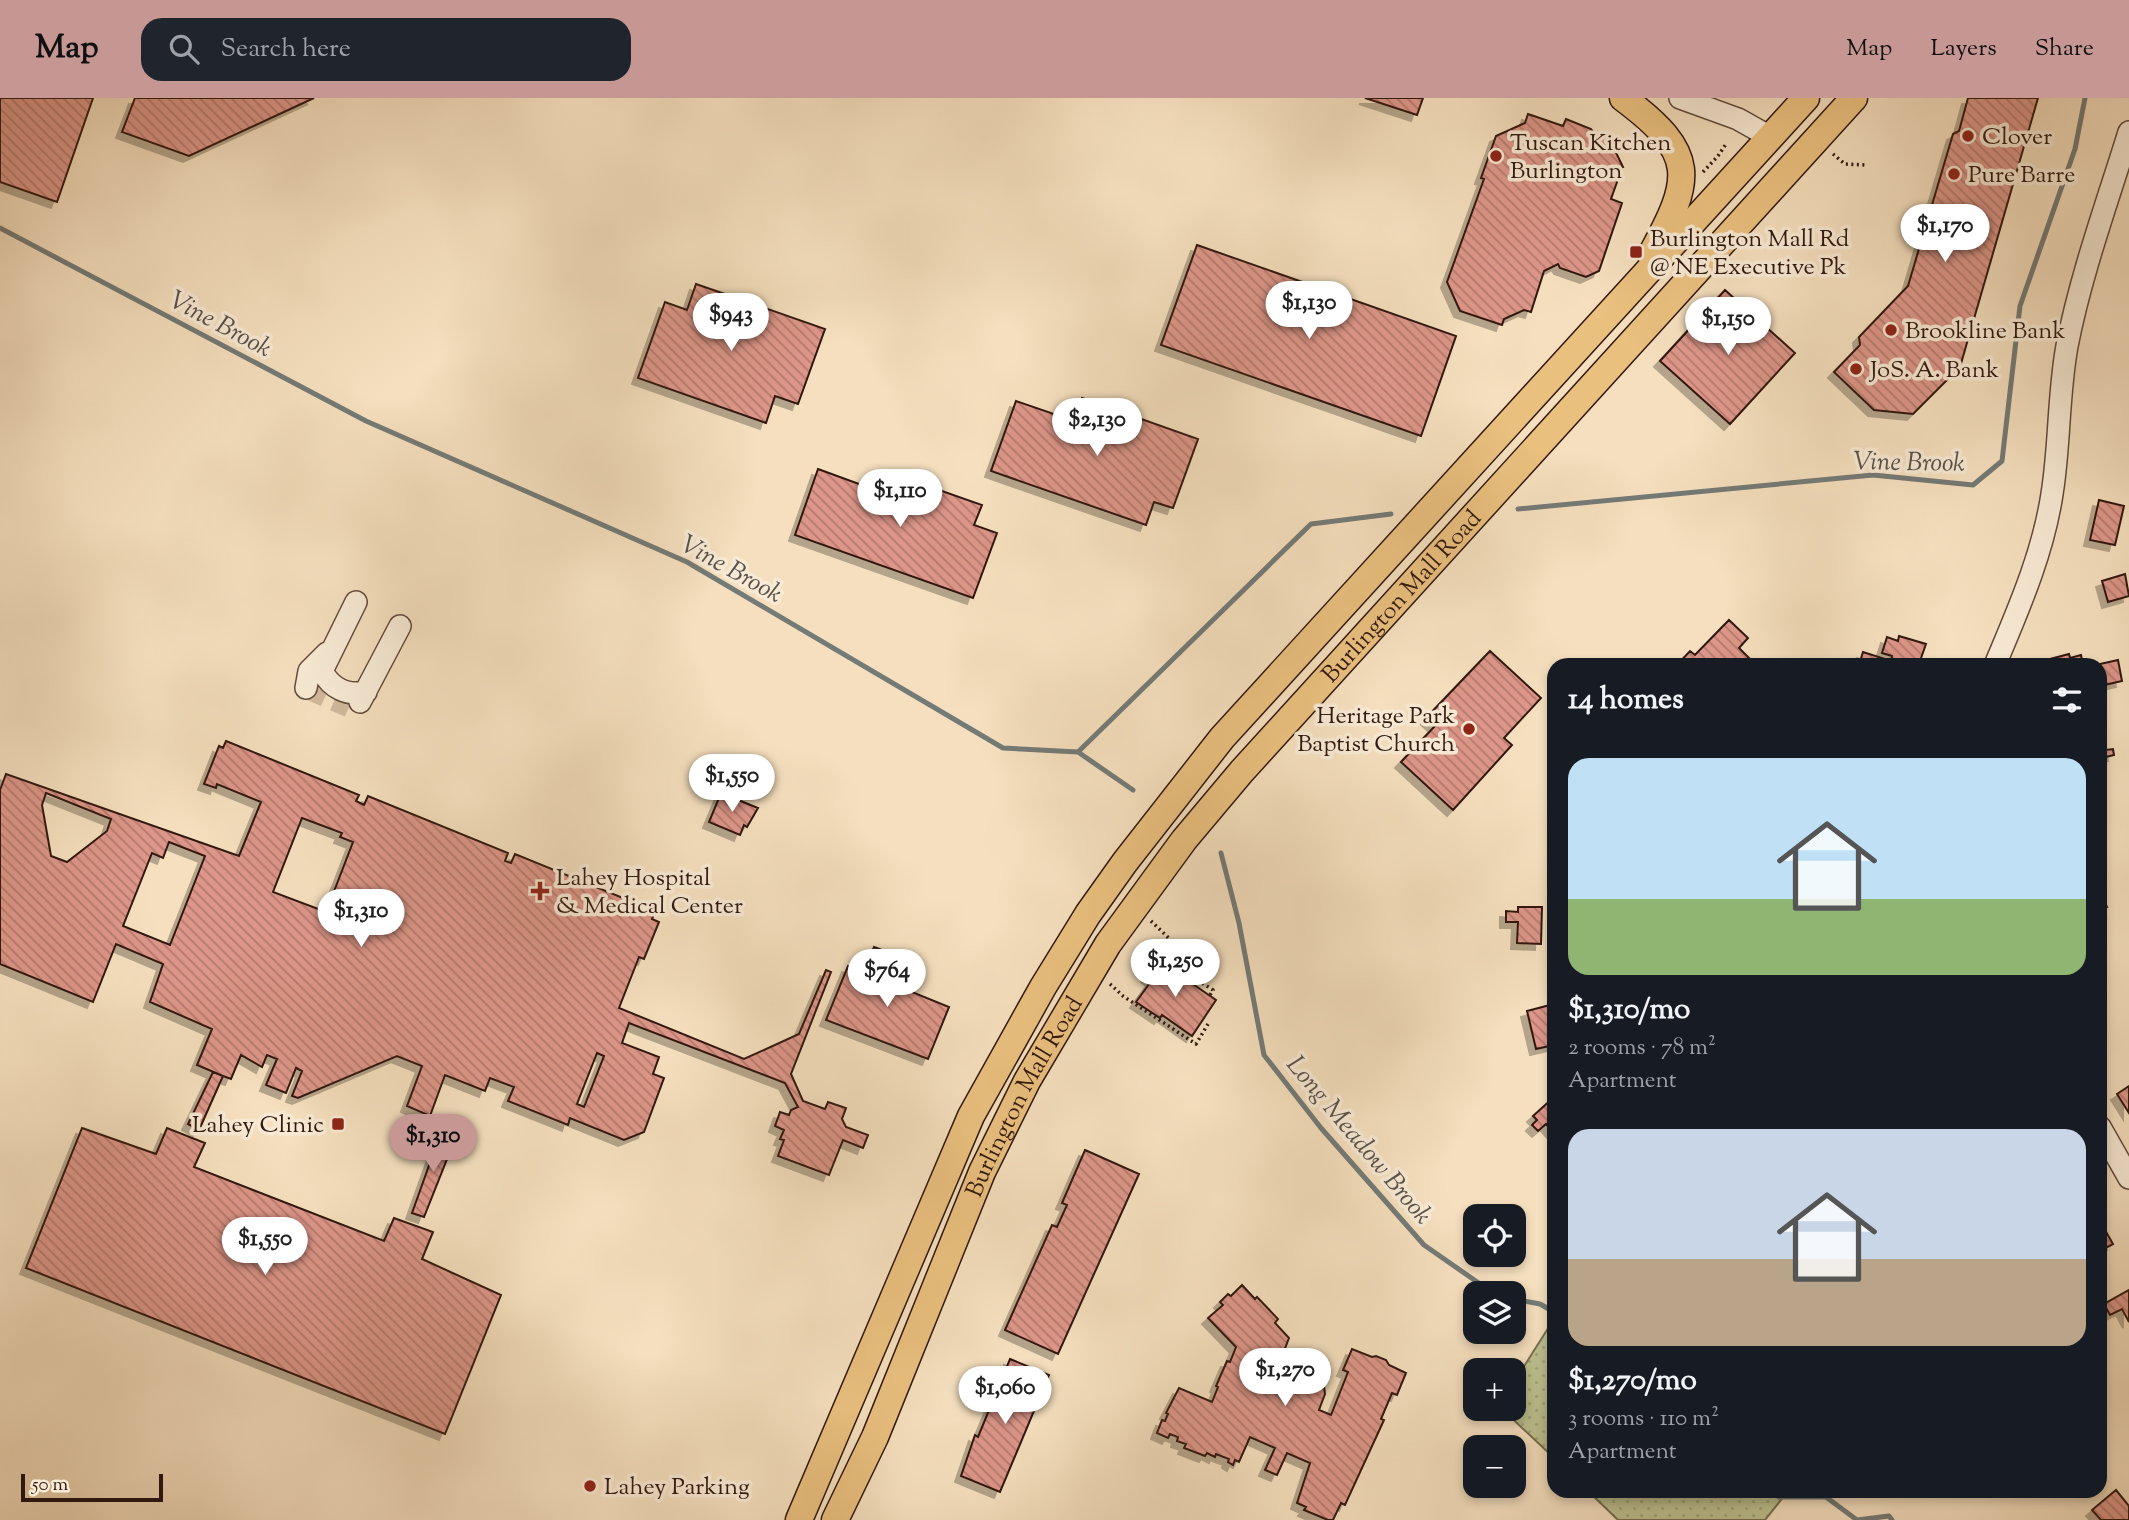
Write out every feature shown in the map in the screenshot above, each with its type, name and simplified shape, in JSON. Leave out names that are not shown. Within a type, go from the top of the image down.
[{"type":"main road","points":[[1623,98],[1665,135],[1675,152],[1682,176],[1674,211],[1627,295]]},
{"type":"main road","name":"Burlington Mall Road","points":[[799,1520],[971,1116],[1035,999],[1088,914],[1172,799],[1223,737],[1806,98]]},
{"type":"main road","name":"Burlington Mall Road","points":[[835,1520],[874,1437],[1001,1132],[1051,1039],[1108,944],[1184,840],[1242,771],[1854,98]]},
{"type":"main road","points":[[1770,137],[1795,161]]},
{"type":"street","points":[[1680,98],[1738,119],[1770,137]]},
{"type":"street","points":[[1998,658],[2019,611],[2047,518],[2058,454],[2064,365],[2069,337],[2129,132]]},
{"type":"street","points":[[356,601],[322,671],[329,684],[355,694],[366,692]]},
{"type":"street","points":[[348,707],[360,703],[400,626]]},
{"type":"street","points":[[306,688],[309,671],[331,650]]},
{"type":"street","points":[[2107,1155],[2129,1177]]},
{"type":"path","points":[[1698,178],[1726,144]]},
{"type":"path","points":[[1829,150],[1844,164],[1865,165]]},
{"type":"path","points":[[1718,156],[1722,160]]},
{"type":"path","points":[[1150,920],[1176,945],[1176,953],[1168,964],[1213,990],[1210,995]]},
{"type":"path","points":[[1110,984],[1123,996],[1196,1044],[1208,1024]]},
{"type":"green space","points":[[1547,1330],[1547,1451],[1515,1421],[1526,1421],[1526,1363]]},
{"type":"green space","points":[[1595,1498],[1782,1498],[1765,1520],[1618,1520]]},
{"type":"building","points":[[0,98],[93,98],[57,202],[0,182]]},
{"type":"building","points":[[135,98],[314,98],[189,156],[122,132]]},
{"type":"building","points":[[1365,98],[1423,98],[1417,115]]},
{"type":"building","points":[[1968,98],[2038,98],[1960,367],[1913,414],[1874,410],[1834,372],[1860,345],[1859,337],[1908,286],[1953,134],[1959,131]]},
{"type":"building","points":[[1528,114],[1563,126],[1566,119],[1597,132],[1599,137],[1607,134],[1623,167],[1615,171],[1618,176],[1615,178],[1617,182],[1611,199],[1622,203],[1599,271],[1586,277],[1560,268],[1558,264],[1544,271],[1531,312],[1524,310],[1504,319],[1502,325],[1460,311],[1447,282],[1484,179],[1481,178],[1496,136],[1525,123]]},
{"type":"building","points":[[1197,245],[1456,336],[1421,436],[1161,345]]},
{"type":"building","points":[[696,284],[825,329],[798,404],[775,396],[766,423],[638,378],[665,302],[687,310]]},
{"type":"building","points":[[1725,290],[1795,353],[1730,424],[1660,361]]},
{"type":"building","points":[[1082,398],[1198,439],[1173,508],[1154,502],[1146,525],[991,471],[1016,401],[1074,421]]},
{"type":"building","points":[[818,469],[878,491],[885,471],[982,505],[974,525],[997,533],[973,598],[795,535]]},
{"type":"building","points":[[2099,500],[2124,506],[2115,545],[2090,540]]},
{"type":"building","points":[[2125,574],[2129,596],[2108,602],[2102,581]]},
{"type":"building","points":[[1729,620],[1748,638],[1739,648],[1749,658],[1684,658],[1690,651],[1695,655]]},
{"type":"building","points":[[1899,636],[1926,644],[1921,658],[1892,658],[1882,653],[1887,637],[1898,641]]},
{"type":"building","points":[[1490,651],[1541,698],[1504,738],[1512,745],[1453,810],[1401,762],[1435,726],[1426,718]]},
{"type":"building","points":[[1863,652],[1882,658],[1861,658]]},
{"type":"building","points":[[2069,654],[2070,658],[2054,658]]},
{"type":"building","points":[[2118,660],[2122,681],[2107,684],[2107,662]]},
{"type":"building","points":[[226,741],[359,795],[356,801],[364,805],[368,796],[508,853],[505,861],[511,863],[515,854],[655,911],[652,919],[659,922],[644,959],[639,957],[619,1008],[744,1059],[799,1034],[826,970],[831,972],[791,1074],[803,1101],[825,1109],[828,1102],[846,1108],[842,1119],[846,1127],[868,1135],[863,1148],[843,1140],[829,1175],[778,1156],[784,1140],[780,1139],[784,1130],[775,1126],[780,1112],[789,1115],[791,1110],[798,1107],[785,1083],[629,1023],[622,1043],[659,1057],[653,1074],[664,1078],[644,1132],[624,1140],[570,1118],[568,1125],[508,1101],[514,1087],[490,1078],[485,1091],[445,1075],[430,1116],[407,1106],[422,1066],[397,1056],[298,1098],[292,1096],[302,1071],[296,1068],[286,1093],[266,1085],[277,1059],[267,1055],[262,1067],[241,1055],[231,1079],[223,1076],[197,1065],[212,1029],[150,1002],[163,964],[116,944],[93,1002],[0,964],[0,790],[6,774],[239,856],[261,802],[217,784],[216,788],[204,784],[219,746],[223,748]],"holes":[[[46,793],[111,819],[107,831],[67,862],[51,856],[42,805]],[[302,818],[342,833],[340,837],[353,842],[326,912],[273,892]],[[169,842],[205,856],[170,945],[123,926],[152,853],[163,858]],[[597,1053],[604,1056],[584,1107],[577,1104]]]},
{"type":"building","points":[[2113,749],[2114,755],[2107,757],[2107,750]]},
{"type":"building","points":[[721,793],[758,808],[747,827],[744,825],[740,835],[709,822]]},
{"type":"building","points":[[1518,907],[1542,907],[1541,944],[1517,943],[1518,922],[1506,922],[1506,911],[1518,912]]},
{"type":"building","points":[[874,947],[890,953],[880,979],[949,1007],[928,1059],[826,1020],[848,966],[864,972]]},
{"type":"building","points":[[1158,960],[1216,1000],[1192,1036],[1162,1015],[1160,1018],[1136,1002],[1152,980],[1147,976]]},
{"type":"building","points":[[1547,1006],[1547,1047],[1536,1049],[1527,1011]]},
{"type":"building","points":[[213,1072],[223,1076],[199,1130],[188,1124]]},
{"type":"building","points":[[2129,1086],[2129,1113],[2117,1094]]},
{"type":"building","points":[[1547,1103],[1547,1125],[1538,1131],[1532,1125],[1537,1120],[1533,1116]]},
{"type":"building","points":[[82,1128],[156,1154],[167,1128],[205,1143],[194,1167],[384,1241],[394,1218],[433,1232],[422,1259],[501,1295],[445,1434],[26,1268]]},
{"type":"building","points":[[441,1132],[455,1139],[424,1217],[412,1213]]},
{"type":"building","points":[[1085,1150],[1139,1174],[1058,1354],[1005,1330],[1052,1225],[1057,1227],[1067,1205],[1062,1203]]},
{"type":"building","points":[[2107,1233],[2113,1244],[2107,1247]]},
{"type":"building","points":[[1242,1285],[1278,1319],[1275,1323],[1289,1338],[1269,1390],[1286,1395],[1292,1379],[1304,1374],[1308,1366],[1322,1372],[1319,1380],[1324,1386],[1325,1394],[1319,1410],[1331,1415],[1348,1372],[1343,1370],[1352,1349],[1386,1360],[1389,1365],[1406,1373],[1397,1395],[1392,1393],[1381,1419],[1384,1420],[1345,1505],[1341,1503],[1333,1520],[1304,1510],[1306,1507],[1297,1503],[1310,1463],[1287,1453],[1277,1475],[1265,1470],[1275,1448],[1250,1437],[1239,1462],[1235,1460],[1233,1465],[1228,1462],[1229,1459],[1216,1454],[1215,1457],[1207,1453],[1205,1456],[1184,1448],[1186,1444],[1177,1441],[1178,1437],[1170,1434],[1168,1438],[1157,1433],[1179,1388],[1212,1402],[1218,1387],[1216,1386],[1236,1347],[1208,1318],[1223,1305],[1220,1302],[1228,1294],[1231,1296]]},
{"type":"building","points":[[2129,1290],[2129,1322],[2122,1309],[2110,1315],[2107,1302]]},
{"type":"building","points":[[1010,1359],[1049,1375],[1000,1492],[961,1476],[975,1435],[978,1437]]},
{"type":"building","points":[[2116,1490],[2129,1506],[2129,1520],[2101,1520],[2092,1510]]},
{"type":"waterway","name":"Vine Brook","points":[[1518,509],[1873,475],[1973,485],[2002,461],[2020,306],[2075,149],[2085,98]]},
{"type":"waterway","name":"Vine Brook","points":[[0,228],[366,421],[687,562],[1003,748],[1078,752],[1311,524],[1391,514]]},
{"type":"waterway","name":"Long Meadow Brook","points":[[1078,752],[1133,790]]},
{"type":"waterway","name":"Long Meadow Brook","points":[[1221,853],[1239,923],[1264,1055],[1321,1128],[1424,1245],[1476,1281]]},
{"type":"waterway","name":"Long Meadow Brook","points":[[1526,1301],[1547,1308]]},
{"type":"waterway","name":"Long Meadow Brook","points":[[1827,1498],[1857,1520],[1889,1516],[1892,1520]]},
{"type":"tunnel","points":[[306,688],[349,707]]},
{"type":"place","name":"Clover","points":[[1968,136]]},
{"type":"place","name":"Tuscan Kitchen Burlington","points":[[1496,156]]},
{"type":"place","name":"Pure Barre","points":[[1954,174]]},
{"type":"place","name":"Burlington Mall Rd @ NE Executive Pk","points":[[1636,252]]},
{"type":"place","name":"Brookline Bank","points":[[1891,330]]},
{"type":"place","name":"JoS. A. Bank","points":[[1856,369]]},
{"type":"place","name":"Heritage Park Baptist Church","points":[[1469,729]]},
{"type":"place","name":"Lahey Hospital & Medical Center","points":[[540,891]]},
{"type":"place","name":"Lahey Clinic","points":[[338,1124]]},
{"type":"place","name":"Lahey Parking","points":[[590,1486]]}]
